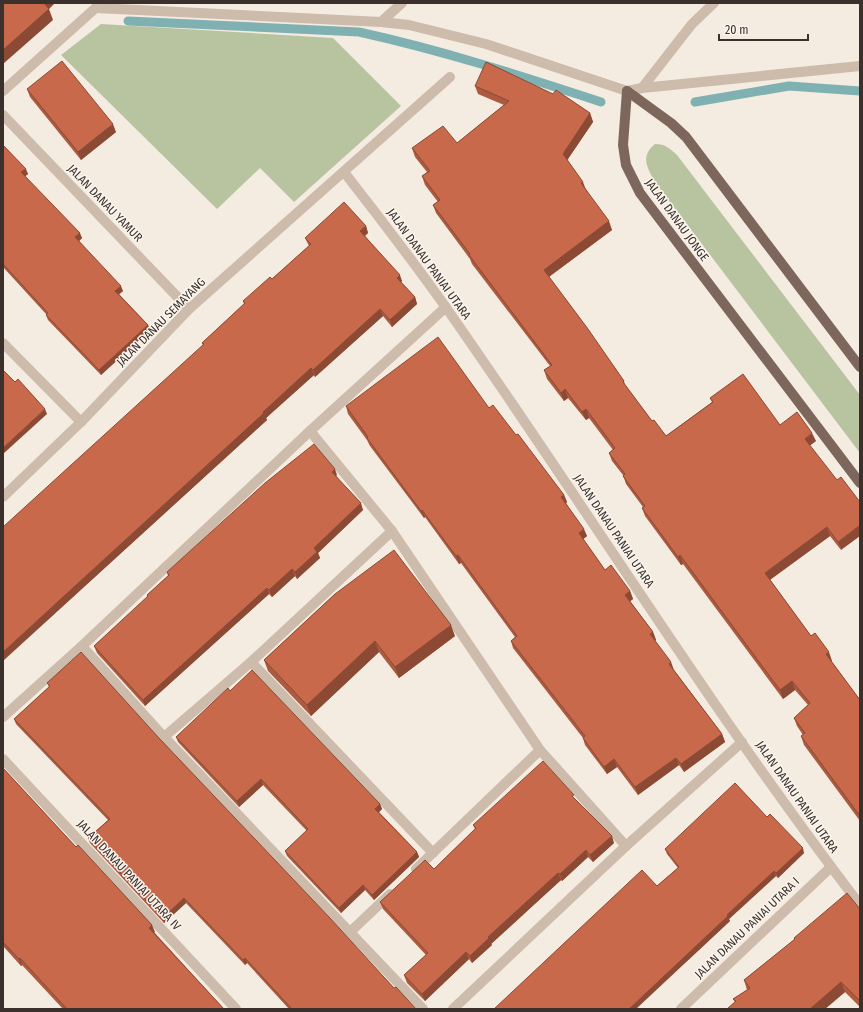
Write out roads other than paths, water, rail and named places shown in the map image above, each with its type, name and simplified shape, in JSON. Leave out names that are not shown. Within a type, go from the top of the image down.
[{"type":"main road","points":[[627,91],[671,123],[686,137],[860,367]]},
{"type":"main road","name":"JALAN DANAU JONGE","points":[[627,91],[623,145],[626,165],[640,193],[860,483]]},
{"type":"street","points":[[381,22],[402,3]]},
{"type":"street","points":[[642,88],[692,24],[714,3]]},
{"type":"street","points":[[3,91],[99,6],[381,22],[409,25],[486,44],[627,91],[642,88],[860,66]]},
{"type":"street","name":"JALAN DANAU SEMAYANG","points":[[3,497],[81,422],[189,309],[450,77]]},
{"type":"street","name":"JALAN DANAU YAMUR","points":[[3,115],[189,309]]},
{"type":"street","name":"JALAN DANAU PANIAI UTARA","points":[[344,172],[446,307],[742,742],[830,867],[860,905]]},
{"type":"street","points":[[3,717],[82,646],[310,431],[446,307]]},
{"type":"street","points":[[3,343],[81,422]]},
{"type":"street","points":[[310,431],[392,532],[540,750],[626,846]]},
{"type":"street","points":[[164,737],[251,662],[392,532]]},
{"type":"street","points":[[82,646],[164,737],[423,1009]]},
{"type":"street","points":[[251,662],[433,853]]},
{"type":"street","points":[[453,1009],[626,846],[742,742]]},
{"type":"street","points":[[411,874],[540,750]]},
{"type":"street","name":"JALAN DANAU PANIAI UTARA IV","points":[[3,759],[236,1009]]},
{"type":"street","name":"JALAN DANAU PANIAI UTARA I","points":[[681,1009],[830,867]]},
{"type":"street","points":[[350,932],[400,884]]},
{"type":"waterway","points":[[128,21],[359,32],[451,55],[601,102]]},
{"type":"waterway","points":[[695,102],[789,86],[860,91]]}]
